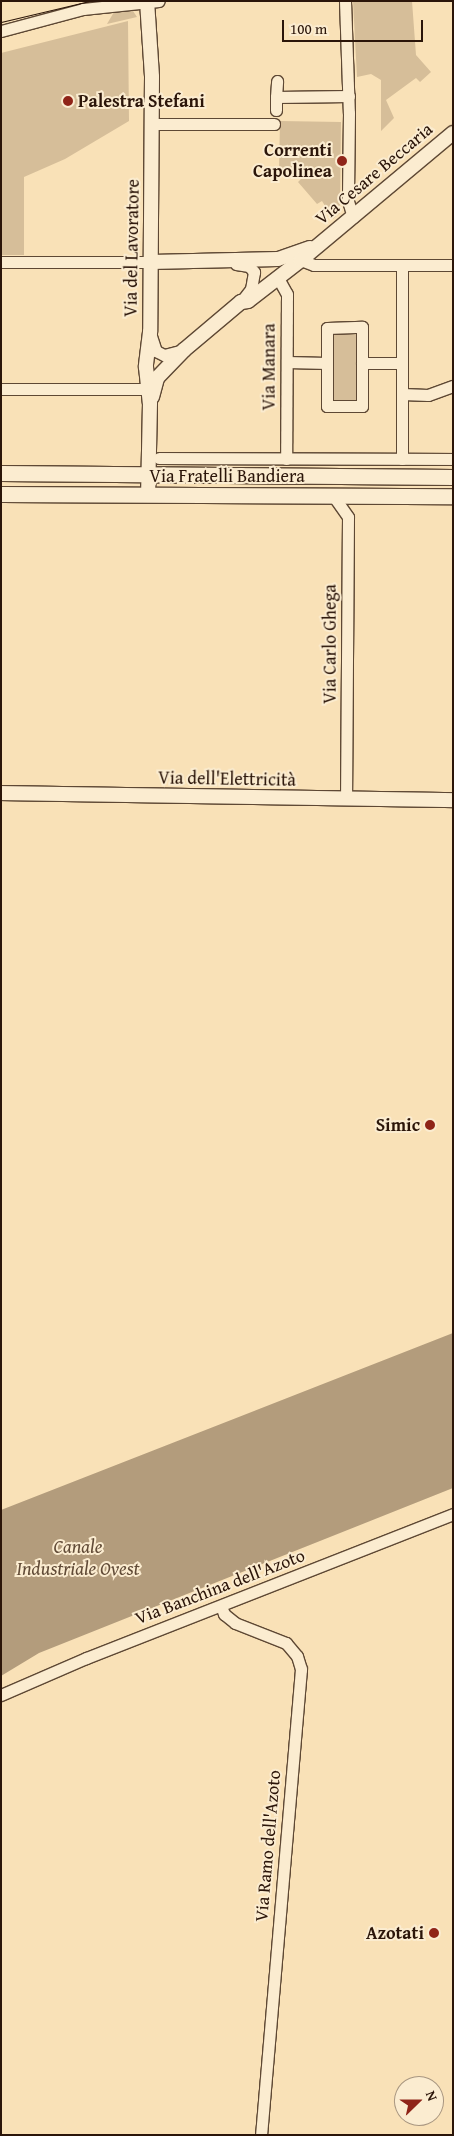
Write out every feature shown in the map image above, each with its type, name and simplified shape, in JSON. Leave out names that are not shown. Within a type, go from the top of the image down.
[{"type":"main road","name":"Via Fratelli Bandiera","points":[[1,473],[453,477]]},
{"type":"main road","name":"Via Fratelli Bandiera","points":[[1,494],[453,496]]},
{"type":"street","points":[[345,1],[349,96],[348,201],[353,218]]},
{"type":"street","points":[[1,31],[83,9],[151,2]]},
{"type":"street","name":"Via del Lavoratore","points":[[148,495],[150,403],[146,389],[151,280],[144,262],[152,124],[151,2]]},
{"type":"street","points":[[276,81],[276,110]]},
{"type":"street","points":[[276,97],[349,96]]},
{"type":"street","points":[[152,124],[274,124]]},
{"type":"street","name":"Via Cesare Beccaria","points":[[150,403],[157,378],[184,350],[241,302],[248,301],[301,260],[453,133]]},
{"type":"street","name":"Via Cesare Beccaria","points":[[144,262],[227,262],[278,259],[320,244]]},
{"type":"street","points":[[301,260],[314,265],[453,265]]},
{"type":"street","points":[[1,262],[144,262]]},
{"type":"street","points":[[151,280],[162,268],[174,262]]},
{"type":"street","points":[[227,262],[249,266],[254,272],[251,289],[241,302]]},
{"type":"street","points":[[402,265],[402,459]]},
{"type":"street","name":"Via Manara","points":[[278,278],[287,294],[286,459]]},
{"type":"street","points":[[362,327],[362,363],[362,406],[327,406],[327,328],[362,327]]},
{"type":"street","points":[[150,332],[156,351],[164,355],[184,350]]},
{"type":"street","points":[[287,362],[327,363]]},
{"type":"street","points":[[362,363],[402,363]]},
{"type":"street","points":[[402,394],[428,395],[453,386]]},
{"type":"street","points":[[1,389],[146,389]]},
{"type":"street","name":"Via Fratelli Bandiera","points":[[158,458],[453,459]]},
{"type":"street","name":"Via Carlo Ghega","points":[[332,494],[348,517],[346,799]]},
{"type":"street","name":"Via dell'Elettricità","points":[[1,793],[453,800]]},
{"type":"street","name":"Via Banchina dell'Azoto","points":[[1,1695],[86,1658],[453,1514]]},
{"type":"street","name":"Via Ramo dell'Azoto","points":[[220,1606],[224,1614],[235,1623],[286,1643],[295,1652],[301,1669],[261,2135]]},
{"type":"shaded area","points":[[353,1],[412,1],[416,55],[431,72],[420,82],[416,78],[386,100],[394,118],[381,131],[381,80],[371,74],[357,77]]},
{"type":"shaded area","points":[[133,11],[137,17],[107,24],[114,12]]},
{"type":"shaded area","points":[[128,21],[129,121],[65,159],[24,177],[24,255],[1,255],[1,53]]},
{"type":"shaded area","points":[[280,121],[341,122],[340,213],[333,219],[322,201],[317,204],[298,182],[308,172],[279,172]]},
{"type":"shaded area","points":[[332,331],[358,331],[358,403],[332,403]]},
{"type":"water","name":"Canale Industriale Ovest","points":[[453,1333],[453,1488],[39,1653],[1,1676],[1,1510]]},
{"type":"tram line","points":[[1,22],[89,1]]},
{"type":"place","name":"Palestra Stefani","points":[[68,101]]},
{"type":"place","name":"Correnti Capolinea","points":[[342,161]]},
{"type":"place","name":"Simic","points":[[430,1125]]},
{"type":"place","name":"Azotati","points":[[434,1933]]}]
